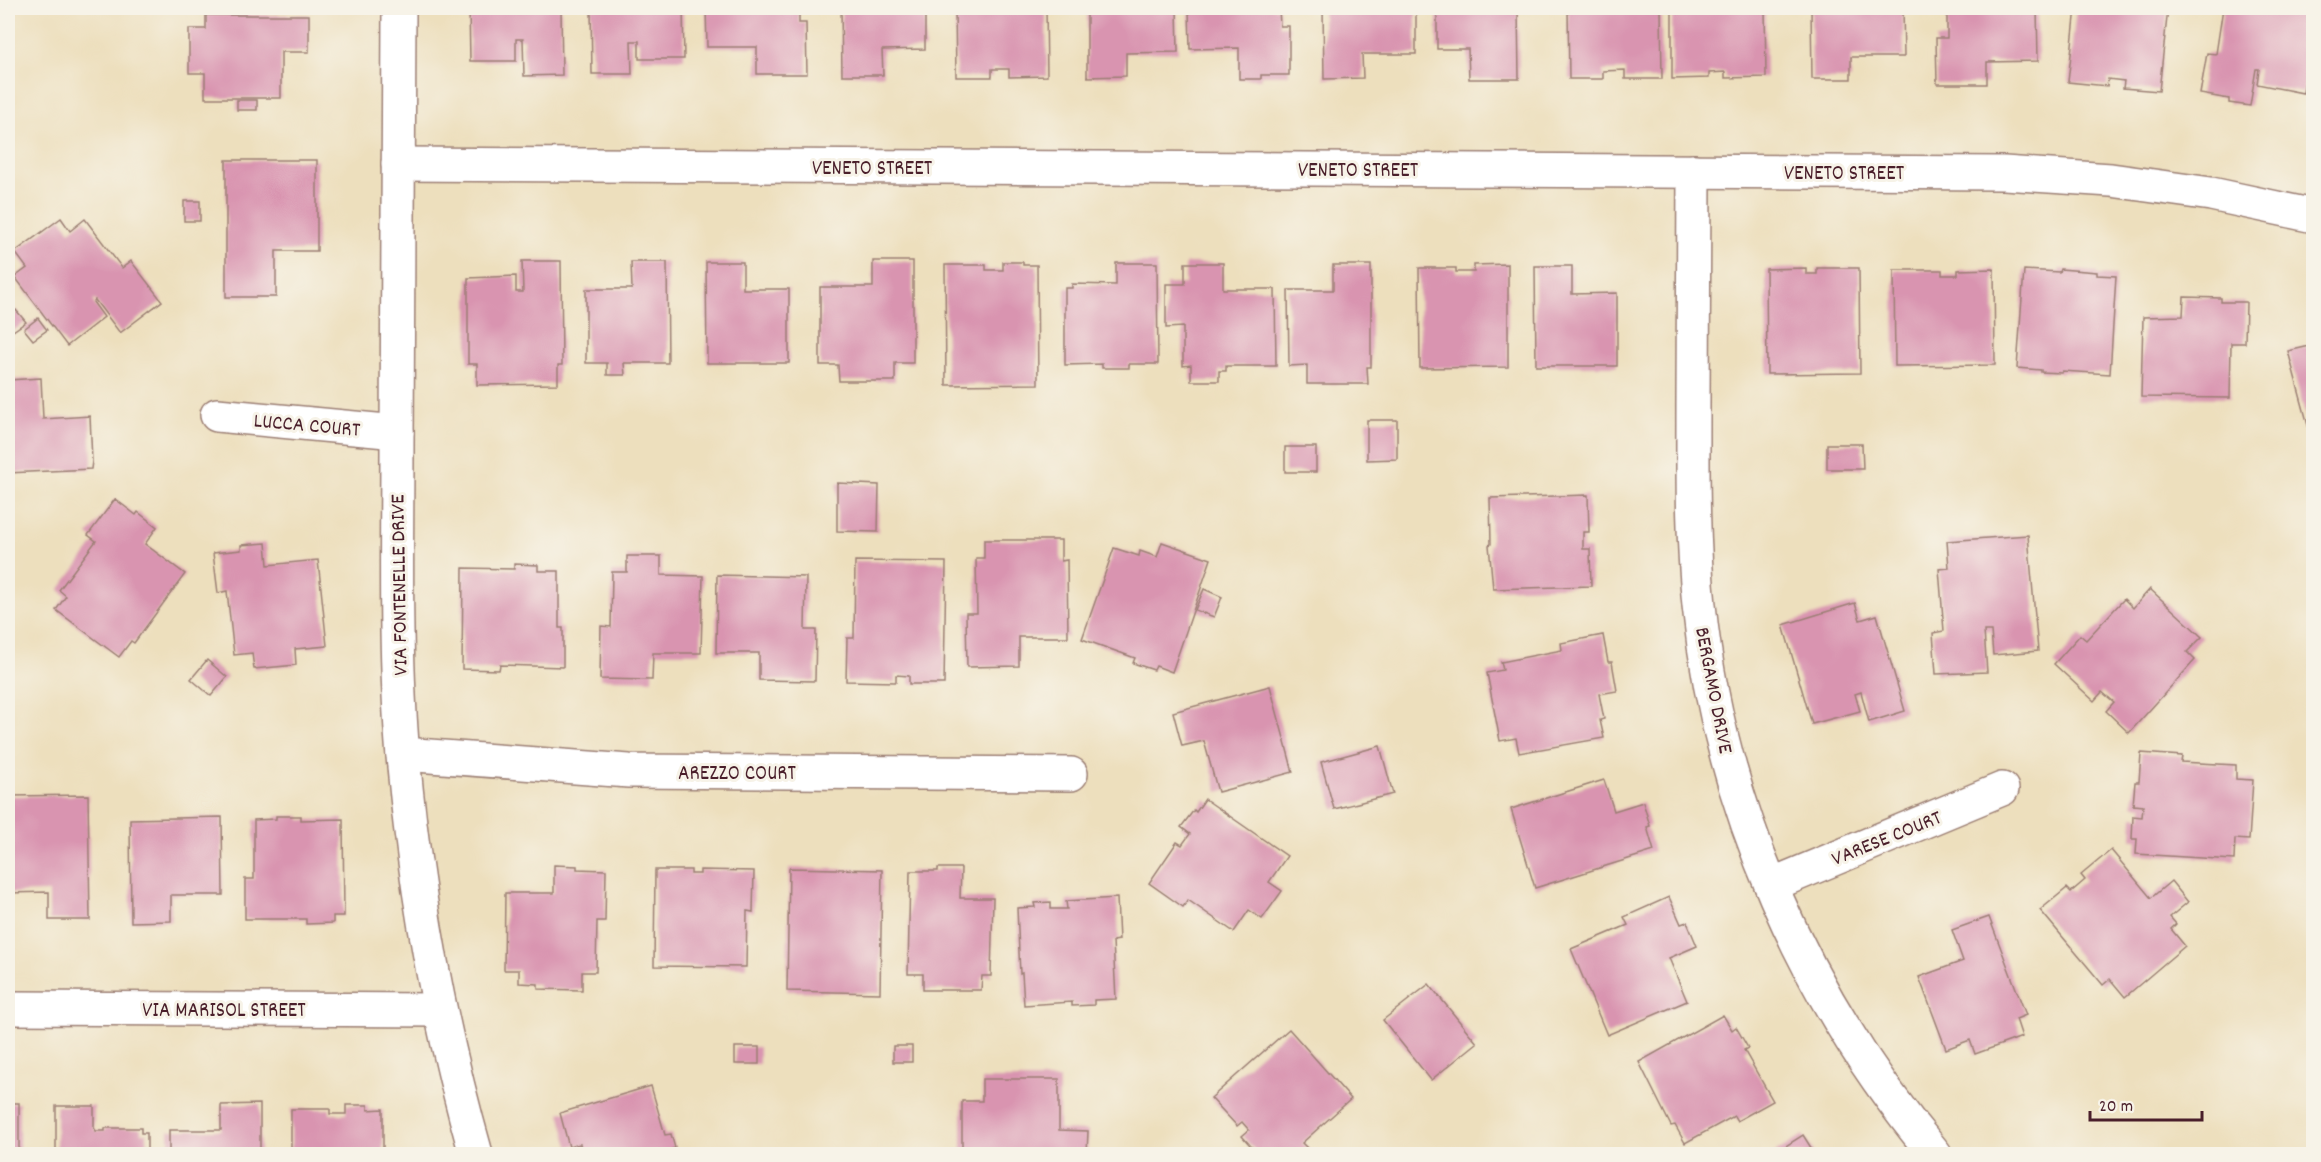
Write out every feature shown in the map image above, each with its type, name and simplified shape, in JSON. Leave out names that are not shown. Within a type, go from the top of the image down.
[{"type":"street","name":"VIA FONTENELLE DRIVE","points":[[399,8],[397,609],[403,754],[417,878],[440,1010],[457,1088],[476,1155]]},
{"type":"street","name":"VENETO STREET","points":[[398,164],[2004,173],[2111,180],[2211,194],[2313,216]]},
{"type":"street","name":"BERGAMO DRIVE","points":[[1694,171],[1693,520],[1699,607],[1717,712],[1738,795],[1771,885],[1802,952],[1851,1042],[1905,1119],[1935,1155]]},
{"type":"street","name":"LUCCA COURT","points":[[217,415],[397,432]]},
{"type":"street","name":"AREZZO COURT","points":[[403,754],[629,771],[1071,774]]},
{"type":"street","name":"VARESE COURT","points":[[1771,885],[2002,789]]},
{"type":"street","name":"VIA MARISOL STREET","points":[[8,1008],[440,1010]]},
{"type":"building","points":[[469,8],[561,8],[562,75],[524,76],[523,39],[516,39],[516,61],[470,61]]},
{"type":"building","points":[[591,8],[683,8],[684,59],[639,59],[639,41],[631,41],[632,74],[592,74]]},
{"type":"building","points":[[706,8],[799,8],[799,23],[806,23],[807,74],[757,74],[757,47],[707,47]]},
{"type":"building","points":[[841,8],[925,8],[925,49],[882,50],[883,75],[842,75]]},
{"type":"building","points":[[955,8],[1046,8],[1047,76],[1009,77],[1009,69],[992,69],[992,77],[956,77]]},
{"type":"building","points":[[1087,8],[1177,8],[1178,52],[1126,53],[1126,76],[1087,77]]},
{"type":"building","points":[[1189,8],[1279,8],[1280,26],[1289,26],[1289,75],[1261,75],[1261,79],[1239,79],[1239,48],[1190,49]]},
{"type":"building","points":[[1323,8],[1416,8],[1416,54],[1362,54],[1363,78],[1324,79]]},
{"type":"building","points":[[1437,8],[1518,8],[1519,79],[1469,79],[1468,49],[1437,49]]},
{"type":"building","points":[[1568,8],[1661,8],[1662,79],[1625,79],[1625,70],[1603,71],[1603,79],[1569,79]]},
{"type":"building","points":[[1672,8],[1765,8],[1766,77],[1725,78],[1725,72],[1709,73],[1709,78],[1672,79]]},
{"type":"building","points":[[1811,8],[1903,8],[1904,57],[1851,57],[1851,79],[1812,79]]},
{"type":"building","points":[[1947,8],[2037,8],[2038,61],[1987,62],[1987,84],[1937,84],[1936,38],[1947,38]]},
{"type":"building","points":[[2076,8],[2168,8],[2159,91],[2123,88],[2124,81],[2108,79],[2107,86],[2068,82]]},
{"type":"building","points":[[2223,8],[2314,8],[2314,29],[2303,93],[2257,84],[2259,69],[2256,69],[2250,106],[2229,103],[2229,99],[2200,94],[2207,53],[2216,54]]},
{"type":"building","points":[[206,15],[309,15],[309,52],[281,52],[281,98],[205,98],[205,73],[189,73],[189,29],[206,29]]},
{"type":"building","points":[[237,100],[257,100],[257,110],[237,110]]},
{"type":"building","points":[[226,160],[317,160],[317,251],[276,251],[276,297],[226,297]]},
{"type":"building","points":[[184,201],[200,201],[200,221],[184,221]]},
{"type":"building","points":[[61,218],[70,231],[85,219],[122,268],[131,261],[162,301],[120,333],[95,300],[93,302],[104,317],[67,346],[15,277],[27,268],[15,252]]},
{"type":"building","points":[[522,261],[561,261],[562,365],[558,365],[558,384],[477,385],[477,364],[468,364],[468,278],[516,276],[516,292],[523,292]]},
{"type":"building","points":[[873,261],[913,261],[913,363],[895,363],[895,381],[839,381],[838,365],[820,365],[820,287],[873,287]]},
{"type":"building","points":[[631,262],[667,262],[668,363],[624,363],[625,375],[607,375],[607,363],[586,363],[586,289],[632,289]]},
{"type":"building","points":[[706,262],[743,262],[743,289],[789,289],[789,363],[707,363]]},
{"type":"building","points":[[1003,262],[1037,265],[1038,384],[946,385],[945,265],[986,265],[986,270],[1003,270]]},
{"type":"building","points":[[1116,263],[1157,263],[1158,364],[1129,364],[1129,368],[1102,368],[1102,364],[1065,365],[1065,288],[1072,288],[1072,284],[1116,285]]},
{"type":"building","points":[[1185,263],[1223,263],[1223,289],[1275,289],[1276,366],[1226,366],[1226,371],[1219,371],[1219,381],[1191,381],[1191,365],[1183,366],[1183,327],[1166,328],[1166,284],[1185,284]]},
{"type":"building","points":[[1508,264],[1508,367],[1420,368],[1419,268],[1456,268],[1456,272],[1474,272],[1474,265]]},
{"type":"building","points":[[1333,265],[1371,265],[1371,367],[1367,367],[1368,384],[1307,384],[1307,365],[1289,366],[1288,290],[1333,290]]},
{"type":"building","points":[[1535,266],[1572,266],[1572,294],[1617,293],[1617,366],[1536,366]]},
{"type":"building","points":[[1806,268],[1806,274],[1817,274],[1817,268],[1859,268],[1860,373],[1767,374],[1766,269]]},
{"type":"building","points":[[1994,269],[1995,365],[1895,366],[1894,270],[1942,270],[1942,275],[1958,275],[1958,270]]},
{"type":"building","points":[[2060,269],[2116,276],[2110,374],[2041,372],[2041,370],[2017,368],[2024,270],[2059,272]]},
{"type":"building","points":[[2184,297],[2221,298],[2221,302],[2246,302],[2245,343],[2231,343],[2230,398],[2141,397],[2143,317],[2183,316]]},
{"type":"building","points":[[16,310],[26,322],[13,331],[8,324],[8,317]]},
{"type":"building","points":[[2314,311],[2314,330],[2313,330],[2308,312]]},
{"type":"building","points":[[38,318],[47,330],[33,340],[24,329]]},
{"type":"building","points":[[2314,345],[2314,444],[2313,444],[2288,351]]},
{"type":"building","points":[[41,378],[43,419],[90,416],[91,469],[8,473],[8,380]]},
{"type":"building","points":[[1367,420],[1397,420],[1397,459],[1367,460]]},
{"type":"building","points":[[1827,444],[1862,444],[1863,469],[1827,469]]},
{"type":"building","points":[[1285,447],[1316,447],[1316,472],[1285,472]]},
{"type":"building","points":[[837,483],[879,485],[878,532],[837,531]]},
{"type":"building","points":[[1588,495],[1589,532],[1583,532],[1583,549],[1590,549],[1591,586],[1493,589],[1489,545],[1491,544],[1490,498]]},
{"type":"building","points":[[115,499],[136,515],[138,512],[157,527],[145,544],[185,574],[134,643],[131,641],[119,657],[56,610],[66,596],[59,590],[96,541],[88,535]]},
{"type":"building","points":[[2028,535],[2038,651],[1993,655],[1991,631],[1984,631],[1987,672],[1936,674],[1933,633],[1944,631],[1939,569],[1949,568],[1947,541]]},
{"type":"building","points":[[984,540],[1061,540],[1061,561],[1067,560],[1068,637],[1019,637],[1019,666],[967,667],[966,613],[977,613],[976,558],[984,558]]},
{"type":"building","points":[[1162,542],[1211,559],[1172,672],[1156,666],[1154,670],[1133,663],[1135,658],[1082,639],[1114,548],[1139,556],[1140,551],[1157,557]]},
{"type":"building","points":[[266,543],[268,565],[318,560],[327,646],[295,649],[296,665],[254,669],[252,653],[234,655],[227,591],[218,593],[213,553],[241,550],[241,545]]},
{"type":"building","points":[[627,556],[661,556],[661,575],[703,576],[701,653],[653,653],[652,680],[600,679],[601,626],[611,627],[612,572],[627,572]]},
{"type":"building","points":[[855,561],[946,562],[944,684],[909,684],[909,676],[896,675],[896,682],[846,681],[847,638],[854,638]]},
{"type":"building","points":[[514,564],[538,565],[538,571],[559,571],[559,628],[563,628],[563,667],[500,665],[499,670],[462,669],[463,568],[514,569]]},
{"type":"building","points":[[717,575],[806,577],[805,630],[816,630],[815,681],[759,680],[759,653],[716,653]]},
{"type":"building","points":[[1204,589],[1222,597],[1214,617],[1195,610]]},
{"type":"building","points":[[2150,589],[2202,637],[2187,652],[2195,660],[2129,733],[2106,711],[2114,702],[2102,692],[2094,701],[2054,664],[2080,635],[2086,640],[2124,599],[2133,608]]},
{"type":"building","points":[[1855,603],[1860,620],[1877,615],[1905,711],[1869,722],[1861,692],[1855,694],[1860,711],[1812,724],[1783,625]]},
{"type":"building","points":[[1603,635],[1608,662],[1612,662],[1617,691],[1599,694],[1604,719],[1600,720],[1604,738],[1519,753],[1516,738],[1500,741],[1487,673],[1503,670],[1501,662],[1562,650],[1561,643]]},
{"type":"building","points":[[207,660],[227,677],[211,696],[191,679]]},
{"type":"building","points":[[1270,686],[1293,772],[1218,792],[1204,741],[1182,746],[1173,712]]},
{"type":"building","points":[[1380,746],[1393,794],[1334,809],[1321,762]]},
{"type":"building","points":[[2141,753],[2182,756],[2181,762],[2236,765],[2236,779],[2253,780],[2249,840],[2235,839],[2234,860],[2136,854],[2137,839],[2132,839],[2133,816],[2142,817],[2143,806],[2133,805],[2135,782],[2139,782]]},
{"type":"building","points":[[1604,780],[1614,811],[1643,802],[1654,851],[1535,888],[1511,809]]},
{"type":"building","points":[[88,795],[90,920],[49,920],[49,892],[8,893],[8,796]]},
{"type":"building","points":[[1205,799],[1287,856],[1269,882],[1282,891],[1262,919],[1249,910],[1234,932],[1188,900],[1183,907],[1149,883],[1177,842],[1182,845],[1190,834],[1181,827]]},
{"type":"building","points":[[276,816],[301,816],[301,820],[343,819],[344,916],[333,916],[333,923],[306,924],[306,919],[245,919],[245,879],[254,879],[254,820],[276,819]]},
{"type":"building","points":[[222,817],[223,895],[171,895],[171,921],[131,922],[130,819]]},
{"type":"building","points":[[2111,850],[2151,898],[2171,881],[2188,902],[2170,917],[2176,924],[2171,929],[2185,946],[2125,997],[2110,979],[2103,985],[2040,910],[2067,888],[2071,892],[2085,880],[2081,875]]},
{"type":"building","points":[[554,865],[606,870],[605,921],[597,921],[596,972],[582,972],[582,990],[538,989],[538,984],[519,983],[519,970],[504,970],[505,893],[554,893]]},
{"type":"building","points":[[789,868],[882,870],[880,993],[787,991]]},
{"type":"building","points":[[938,868],[961,868],[960,898],[993,898],[991,976],[982,976],[981,990],[923,990],[923,974],[908,974],[910,871],[938,871]]},
{"type":"building","points":[[655,870],[691,870],[691,874],[700,874],[700,870],[754,871],[753,912],[747,911],[746,967],[654,966]]},
{"type":"building","points":[[1669,897],[1681,924],[1687,922],[1697,946],[1669,958],[1687,1001],[1607,1035],[1571,949],[1628,925],[1624,917]]},
{"type":"building","points":[[1117,898],[1119,940],[1113,941],[1116,999],[1094,1000],[1094,1005],[1072,1006],[1072,1002],[1024,1005],[1017,908],[1035,907],[1034,903],[1051,902],[1051,909],[1067,909],[1066,901]]},
{"type":"building","points":[[1989,917],[2026,1015],[2016,1019],[2022,1037],[1975,1054],[1970,1040],[1946,1049],[1919,977],[1963,961],[1952,930]]},
{"type":"building","points":[[1429,984],[1477,1043],[1431,1080],[1383,1020]]},
{"type":"building","points":[[1723,1015],[1732,1030],[1736,1027],[1748,1048],[1744,1050],[1773,1101],[1737,1121],[1734,1116],[1685,1143],[1675,1125],[1671,1126],[1639,1062]]},
{"type":"building","points":[[1289,1029],[1351,1099],[1302,1143],[1308,1149],[1302,1154],[1258,1154],[1242,1136],[1249,1130],[1242,1122],[1237,1126],[1211,1098]]},
{"type":"building","points":[[893,1046],[912,1046],[912,1062],[893,1062]]},
{"type":"building","points":[[735,1047],[759,1047],[759,1064],[735,1064]]},
{"type":"building","points":[[982,1079],[1059,1079],[1059,1130],[1088,1131],[1087,1154],[962,1154],[962,1101],[982,1101]]},
{"type":"building","points":[[651,1086],[665,1135],[671,1134],[675,1148],[670,1150],[671,1154],[583,1154],[580,1144],[569,1147],[560,1113]]},
{"type":"building","points":[[8,1103],[19,1103],[19,1154],[8,1154]]},
{"type":"building","points":[[260,1104],[260,1154],[169,1154],[169,1130],[221,1130],[221,1105]]},
{"type":"building","points":[[346,1105],[368,1105],[368,1110],[383,1109],[383,1154],[291,1154],[291,1109],[330,1109],[330,1114],[346,1114]]},
{"type":"building","points":[[56,1106],[94,1106],[96,1131],[105,1131],[105,1128],[141,1128],[141,1133],[147,1133],[147,1154],[56,1154]]},
{"type":"building","points":[[1803,1135],[1815,1154],[1773,1154]]}]
